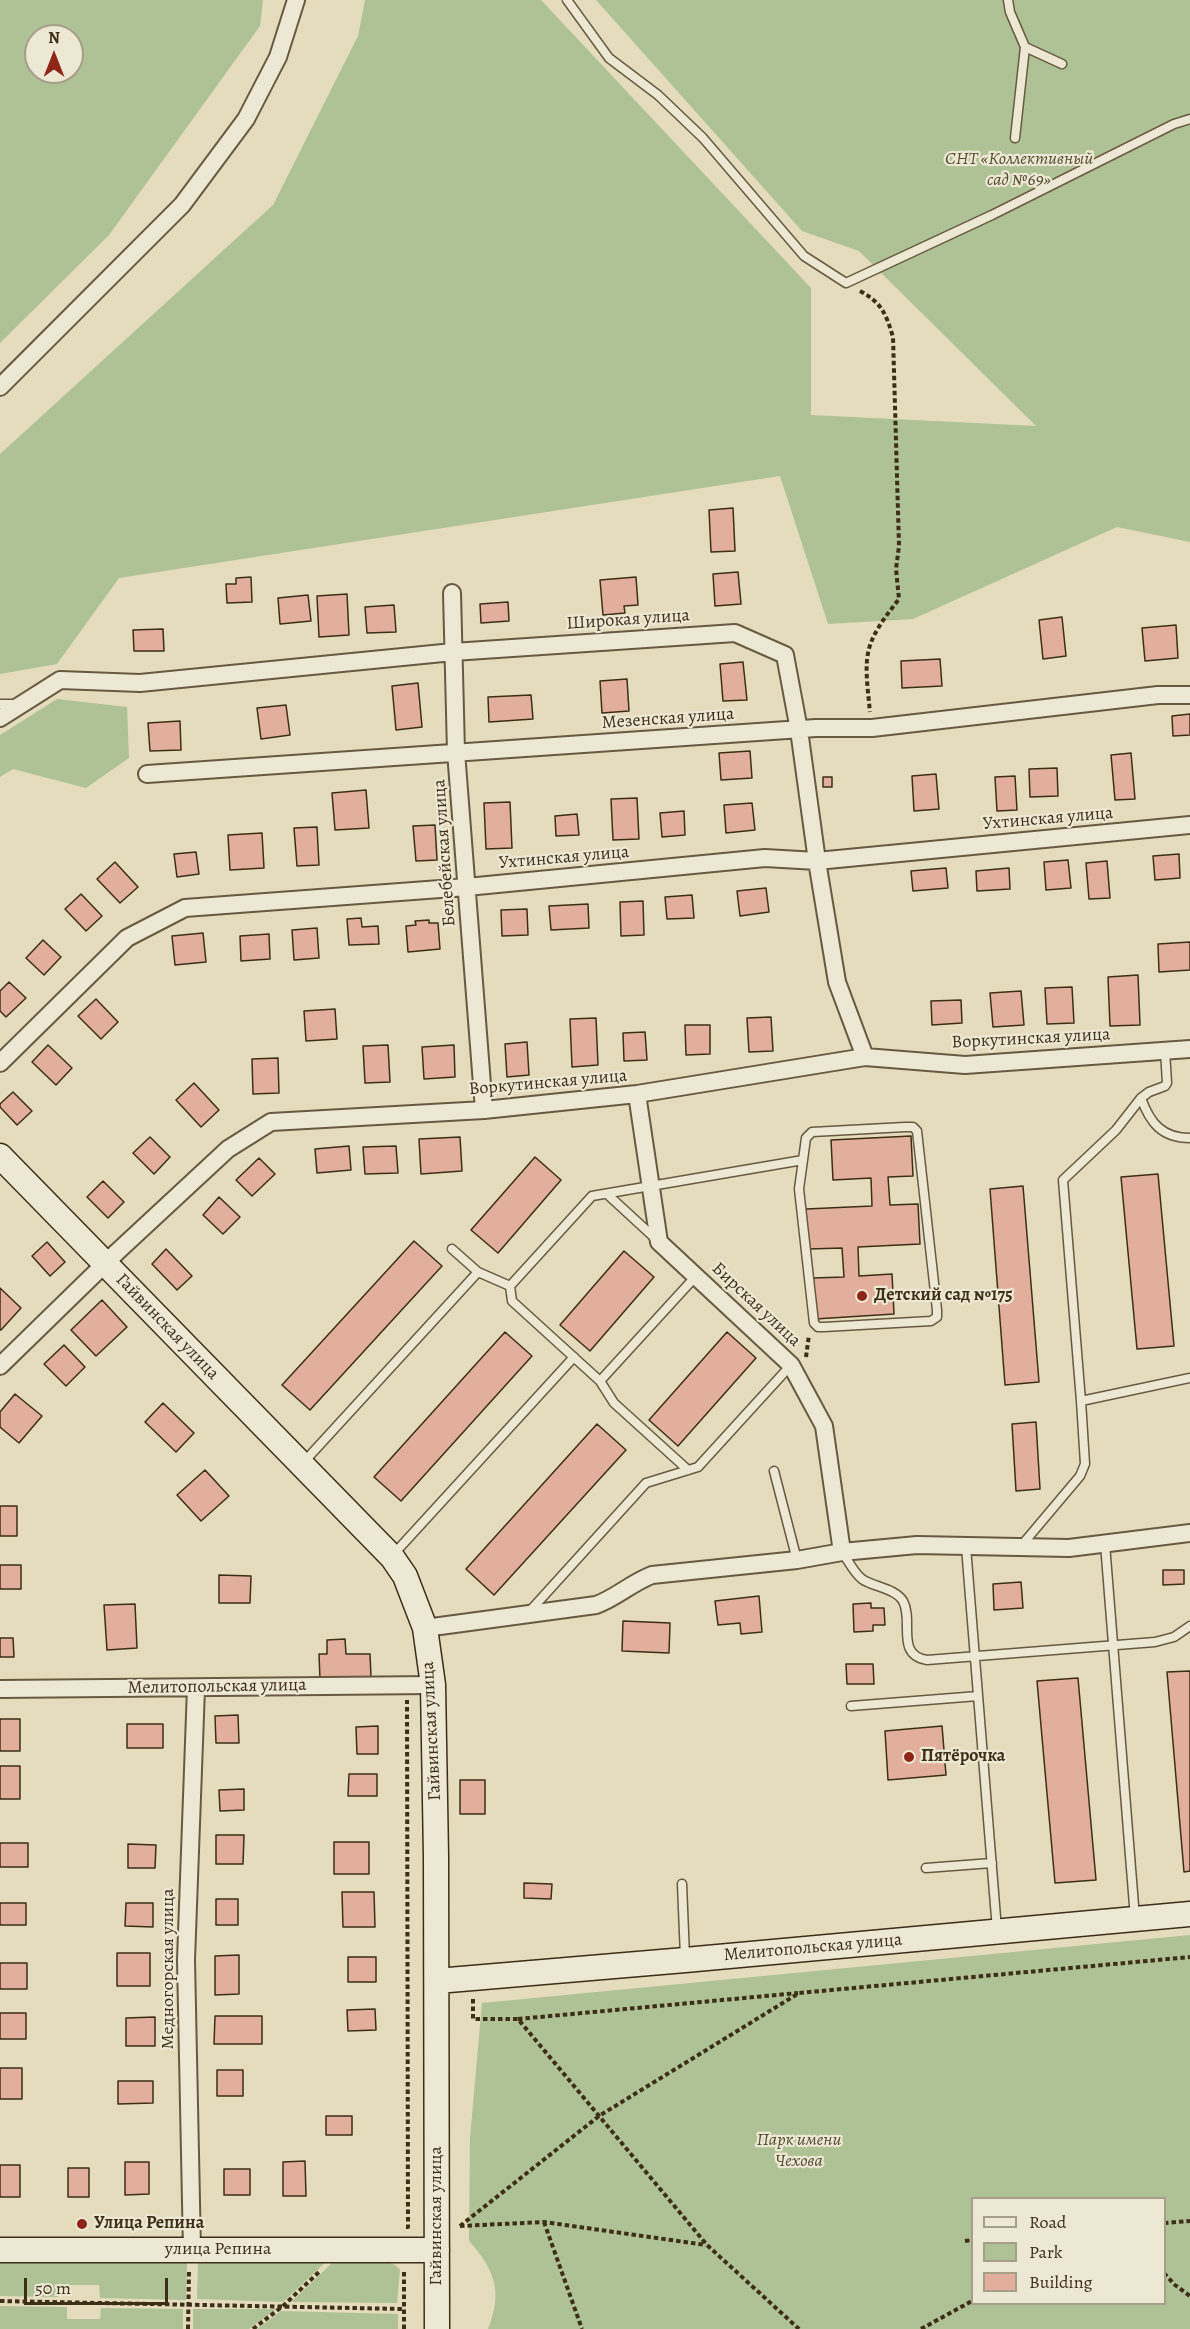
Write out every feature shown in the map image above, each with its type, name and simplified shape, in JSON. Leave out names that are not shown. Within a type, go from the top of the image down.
[{"type":"main road","name":"Гайвинская улица","points":[[0,1156],[392,1557],[405,1576],[425,1628],[433,1685],[437,2329]]},
{"type":"main road","name":"Мелитопольская улица","points":[[436,1981],[1190,1914]]},
{"type":"main road","name":"улица Репина","points":[[0,2250],[191,2257],[437,2250]]},
{"type":"street","points":[[0,387],[182,205],[246,119],[278,57],[296,0]]},
{"type":"street","name":"Белебейская улица","points":[[452,593],[456,752],[484,1110]]},
{"type":"street","name":"Широкая улица","points":[[23,704],[60,680],[140,683],[453,652],[735,633],[785,655],[799,730],[817,861],[837,981],[865,1057]]},
{"type":"street","name":"Мезенская улица","points":[[147,774],[799,730],[872,728],[1158,695],[1190,695]]},
{"type":"street","points":[[0,718],[23,704]]},
{"type":"street","name":"Ухтинская улица","points":[[0,1063],[127,938],[185,908],[467,887],[765,858],[817,861],[1190,825]]},
{"type":"street","name":"Воркутинская улица","points":[[0,1366],[228,1149],[271,1122],[484,1110],[637,1094],[865,1057],[965,1065],[1190,1049]]},
{"type":"street","points":[[637,1094],[659,1242]]},
{"type":"street","name":"Бирская улица","points":[[659,1242],[797,1363],[824,1426],[842,1552]]},
{"type":"street","points":[[425,1628],[596,1605],[613,1598],[638,1580],[652,1575],[917,1545],[1069,1548],[1190,1533]]},
{"type":"street","name":"Мелитопольская улица","points":[[0,1689],[433,1685]]},
{"type":"street","name":"Медногорская улица","points":[[191,2257],[186,1960],[196,1688]]},
{"type":"lane","points":[[567,0],[609,58],[658,95],[703,138],[804,256],[846,283],[992,215],[1174,124],[1190,119]]},
{"type":"lane","points":[[1008,0],[1010,12],[1026,47],[1015,138]]},
{"type":"lane","points":[[1026,47],[1062,64]]},
{"type":"lane","points":[[0,704],[23,704]]},
{"type":"lane","points":[[1019,1548],[1080,1476],[1085,1464],[1063,1180],[1116,1130],[1141,1098],[1165,1086],[1167,1083],[1165,1051]]},
{"type":"lane","points":[[1141,1098],[1155,1128],[1179,1138],[1190,1138]]},
{"type":"lane","points":[[905,1126],[913,1127],[917,1131],[937,1310],[937,1317],[931,1322],[824,1327],[816,1324],[813,1318],[799,1189],[803,1160],[806,1138],[812,1132],[905,1126]]},
{"type":"lane","points":[[510,1286],[592,1196],[803,1160]]},
{"type":"lane","points":[[607,1194],[659,1242]]},
{"type":"lane","points":[[452,1249],[478,1272],[510,1286]]},
{"type":"lane","points":[[302,1465],[478,1272]]},
{"type":"lane","points":[[600,1381],[696,1276]]},
{"type":"lane","points":[[510,1286],[512,1300],[600,1381],[614,1403],[688,1470]]},
{"type":"lane","points":[[392,1557],[574,1357]]},
{"type":"lane","points":[[526,1615],[646,1483],[698,1467],[797,1363]]},
{"type":"lane","points":[[1081,1401],[1190,1378]]},
{"type":"lane","points":[[774,1471],[797,1560]]},
{"type":"lane","points":[[1105,1544],[1135,1919]]},
{"type":"lane","points":[[966,1547],[997,1931]]},
{"type":"lane","points":[[842,1552],[861,1578],[900,1597],[904,1604],[911,1653],[917,1658],[927,1660],[1166,1640],[1190,1626]]},
{"type":"lane","points":[[851,1706],[978,1696]]},
{"type":"lane","points":[[926,1868],[992,1863]]},
{"type":"lane","points":[[682,1884],[685,1960]]},
{"type":"path","points":[[846,283],[871,297],[886,312],[893,337],[896,506],[899,546],[896,569],[899,599],[878,626],[868,646],[865,668],[872,728]]},
{"type":"path","points":[[797,1363],[807,1356],[810,1331],[816,1324]]},
{"type":"path","points":[[407,1685],[408,2227]]},
{"type":"path","points":[[473,1999],[473,2019],[518,2019],[1190,1957]]},
{"type":"path","points":[[707,2245],[544,2222],[460,2226],[599,2116],[799,1993]]},
{"type":"path","points":[[518,2019],[707,2245],[799,2329]]},
{"type":"path","points":[[1166,2223],[1190,2221]]},
{"type":"path","points":[[544,2222],[582,2329]]},
{"type":"path","points":[[965,2241],[971,2240]]},
{"type":"path","points":[[188,2329],[191,2257]]},
{"type":"path","points":[[253,2329],[282,2306],[327,2264]]},
{"type":"path","points":[[404,2272],[404,2329]]},
{"type":"path","points":[[1166,2275],[1190,2296]]},
{"type":"path","points":[[0,2301],[403,2309]]},
{"type":"path","points":[[921,2329],[971,2302]]},
{"type":"green space","points":[[0,0],[263,0],[260,26],[109,235],[0,343]]},
{"type":"green space","name":"СНТ «Коллективный сад №69»","points":[[365,0],[541,0],[811,288],[811,415],[1036,426],[859,251],[802,231],[596,0],[1190,0],[1190,542],[1117,527],[913,619],[828,624],[780,476],[119,578],[57,664],[0,674],[0,454],[273,205],[358,36]]},
{"type":"green space","points":[[57,699],[127,707],[129,758],[86,788],[13,769],[0,777],[0,735]]},
{"type":"green space","name":"Парк имени Чехова","points":[[1190,1935],[1190,2329],[488,2329],[495,2304],[494,2282],[485,2262],[469,2241],[470,2138],[482,2003]]},
{"type":"green space","points":[[187,2261],[186,2300],[100,2298],[99,2285],[58,2285],[58,2297],[0,2296],[0,2262]]},
{"type":"green space","points":[[326,2262],[283,2302],[197,2299],[198,2263]]},
{"type":"green space","points":[[388,2262],[400,2270],[397,2303],[291,2302],[332,2263]]},
{"type":"green space","points":[[0,2306],[67,2307],[67,2319],[100,2319],[101,2308],[183,2309],[183,2329],[0,2329]]},
{"type":"green space","points":[[193,2309],[276,2309],[249,2329],[193,2329]]},
{"type":"green space","points":[[281,2311],[398,2314],[398,2329],[257,2329]]},
{"type":"building","points":[[733,508],[735,551],[711,552],[709,510]]},
{"type":"building","points":[[738,572],[741,604],[715,606],[713,574]]},
{"type":"building","points":[[251,577],[252,602],[227,603],[226,584],[236,584],[236,578]]},
{"type":"building","points":[[636,577],[638,605],[624,606],[625,613],[603,615],[600,580]]},
{"type":"building","points":[[347,594],[349,635],[319,637],[317,596]]},
{"type":"building","points":[[308,595],[311,621],[280,624],[278,598]]},
{"type":"building","points":[[508,602],[509,621],[481,623],[480,604]]},
{"type":"building","points":[[394,605],[396,632],[367,633],[365,607]]},
{"type":"building","points":[[1062,617],[1066,656],[1043,659],[1039,620]]},
{"type":"building","points":[[1176,625],[1178,658],[1145,661],[1142,628]]},
{"type":"building","points":[[163,629],[164,651],[134,651],[133,630]]},
{"type":"building","points":[[940,659],[942,686],[902,688],[901,661]]},
{"type":"building","points":[[743,662],[747,700],[723,701],[720,664]]},
{"type":"building","points":[[627,679],[629,711],[602,713],[600,681]]},
{"type":"building","points":[[418,683],[422,727],[396,730],[392,686]]},
{"type":"building","points":[[531,695],[533,719],[489,722],[488,697]]},
{"type":"building","points":[[286,705],[290,735],[261,739],[257,708]]},
{"type":"building","points":[[1190,714],[1190,735],[1173,736],[1172,716]]},
{"type":"building","points":[[180,721],[181,750],[150,751],[148,723]]},
{"type":"building","points":[[750,751],[752,778],[721,780],[719,753]]},
{"type":"building","points":[[1131,753],[1135,799],[1115,800],[1111,755]]},
{"type":"building","points":[[1057,768],[1058,796],[1030,797],[1029,769]]},
{"type":"building","points":[[936,774],[939,809],[914,811],[912,776]]},
{"type":"building","points":[[1015,776],[1017,810],[997,811],[995,777]]},
{"type":"building","points":[[823,777],[832,777],[832,787],[823,787]]},
{"type":"building","points":[[366,790],[369,828],[335,830],[332,793]]},
{"type":"building","points":[[637,798],[639,839],[613,840],[611,799]]},
{"type":"building","points":[[510,802],[512,848],[486,849],[484,803]]},
{"type":"building","points":[[752,803],[755,830],[726,833],[724,805]]},
{"type":"building","points":[[684,811],[685,835],[662,837],[660,813]]},
{"type":"building","points":[[577,814],[579,835],[556,836],[555,816]]},
{"type":"building","points":[[435,825],[437,860],[416,861],[413,826]]},
{"type":"building","points":[[317,827],[319,865],[297,866],[294,828]]},
{"type":"building","points":[[262,833],[264,868],[230,870],[228,835]]},
{"type":"building","points":[[196,852],[199,874],[177,877],[174,854]]},
{"type":"building","points":[[1179,854],[1180,878],[1155,880],[1153,856]]},
{"type":"building","points":[[1068,860],[1071,888],[1046,890],[1044,862]]},
{"type":"building","points":[[1107,861],[1110,898],[1089,899],[1086,863]]},
{"type":"building","points":[[115,862],[138,887],[120,903],[97,879]]},
{"type":"building","points":[[946,868],[948,888],[913,891],[911,871]]},
{"type":"building","points":[[1009,868],[1010,889],[977,891],[976,871]]},
{"type":"building","points":[[766,888],[769,912],[740,916],[737,891]]},
{"type":"building","points":[[81,894],[102,916],[86,931],[65,909]]},
{"type":"building","points":[[692,895],[694,918],[667,919],[665,897]]},
{"type":"building","points":[[643,901],[644,935],[621,936],[620,902]]},
{"type":"building","points":[[588,904],[589,928],[551,930],[549,906]]},
{"type":"building","points":[[527,909],[528,935],[502,936],[501,910]]},
{"type":"building","points":[[361,918],[362,927],[378,926],[379,944],[349,945],[347,919]]},
{"type":"building","points":[[429,920],[429,923],[438,923],[440,949],[408,952],[406,926],[416,925],[415,921]]},
{"type":"building","points":[[317,928],[319,958],[294,960],[292,930]]},
{"type":"building","points":[[203,933],[206,962],[175,965],[172,936]]},
{"type":"building","points":[[269,934],[270,959],[241,961],[240,936]]},
{"type":"building","points":[[43,940],[61,957],[44,975],[26,958]]},
{"type":"building","points":[[1190,942],[1190,970],[1159,972],[1158,944]]},
{"type":"building","points":[[1138,975],[1140,1025],[1110,1026],[1108,977]]},
{"type":"building","points":[[9,982],[26,998],[6,1017],[0,1011],[0,991]]},
{"type":"building","points":[[1072,987],[1074,1023],[1047,1024],[1045,988]]},
{"type":"building","points":[[1021,991],[1024,1025],[993,1027],[990,993]]},
{"type":"building","points":[[96,999],[118,1022],[101,1039],[78,1016]]},
{"type":"building","points":[[961,1000],[962,1023],[932,1025],[931,1001]]},
{"type":"building","points":[[335,1009],[337,1039],[306,1041],[304,1011]]},
{"type":"building","points":[[771,1017],[773,1051],[749,1052],[747,1018]]},
{"type":"building","points":[[596,1018],[598,1065],[572,1067],[570,1019]]},
{"type":"building","points":[[685,1025],[710,1025],[710,1054],[686,1055]]},
{"type":"building","points":[[645,1032],[647,1060],[624,1061],[623,1033]]},
{"type":"building","points":[[527,1042],[529,1075],[507,1077],[505,1044]]},
{"type":"building","points":[[48,1045],[72,1068],[56,1085],[32,1062]]},
{"type":"building","points":[[388,1045],[390,1082],[365,1083],[363,1046]]},
{"type":"building","points":[[454,1045],[455,1077],[424,1079],[422,1047]]},
{"type":"building","points":[[278,1058],[279,1093],[253,1094],[252,1059]]},
{"type":"building","points":[[194,1083],[219,1110],[201,1127],[176,1100]]},
{"type":"building","points":[[13,1092],[32,1111],[17,1125],[0,1107],[0,1104]]},
{"type":"building","points":[[911,1136],[913,1176],[888,1177],[890,1205],[918,1204],[920,1244],[858,1247],[859,1276],[892,1274],[894,1314],[815,1319],[813,1278],[844,1277],[842,1248],[808,1249],[806,1209],[872,1206],[871,1178],[833,1180],[831,1140]]},
{"type":"building","points":[[150,1137],[170,1157],[154,1174],[133,1153]]},
{"type":"building","points":[[460,1137],[462,1171],[421,1174],[419,1139]]},
{"type":"building","points":[[349,1146],[351,1170],[317,1173],[315,1149]]},
{"type":"building","points":[[396,1146],[398,1173],[365,1174],[363,1147]]},
{"type":"building","points":[[535,1157],[561,1180],[498,1253],[471,1230]]},
{"type":"building","points":[[259,1158],[275,1174],[252,1196],[236,1180]]},
{"type":"building","points":[[1158,1174],[1174,1346],[1137,1349],[1121,1177]]},
{"type":"building","points":[[103,1181],[124,1202],[108,1218],[87,1197]]},
{"type":"building","points":[[1023,1186],[1039,1382],[1005,1385],[990,1189]]},
{"type":"building","points":[[219,1197],[240,1217],[223,1234],[203,1215]]},
{"type":"building","points":[[414,1241],[442,1266],[310,1410],[282,1385]]},
{"type":"building","points":[[47,1242],[65,1262],[50,1276],[32,1256]]},
{"type":"building","points":[[166,1249],[192,1276],[177,1290],[152,1264]]},
{"type":"building","points":[[624,1251],[654,1277],[590,1351],[560,1325]]},
{"type":"building","points":[[0,1288],[21,1308],[1,1330],[0,1330]]},
{"type":"building","points":[[102,1300],[127,1327],[96,1356],[71,1330]]},
{"type":"building","points":[[505,1332],[532,1356],[401,1501],[374,1477]]},
{"type":"building","points":[[727,1332],[756,1358],[678,1446],[649,1420]]},
{"type":"building","points":[[64,1345],[85,1367],[66,1386],[44,1364]]},
{"type":"building","points":[[15,1394],[42,1416],[19,1443],[0,1427],[0,1412]]},
{"type":"building","points":[[163,1403],[194,1433],[176,1452],[145,1422]]},
{"type":"building","points":[[1036,1422],[1040,1489],[1016,1491],[1012,1424]]},
{"type":"building","points":[[597,1424],[626,1450],[494,1595],[466,1569]]},
{"type":"building","points":[[205,1470],[229,1496],[201,1521],[177,1495]]},
{"type":"building","points":[[0,1506],[17,1506],[17,1536],[0,1536]]},
{"type":"building","points":[[0,1565],[21,1565],[21,1589],[0,1589]]},
{"type":"building","points":[[1163,1570],[1184,1570],[1184,1584],[1163,1585]]},
{"type":"building","points":[[219,1575],[251,1576],[250,1603],[219,1603]]},
{"type":"building","points":[[1021,1582],[1023,1608],[994,1610],[993,1584]]},
{"type":"building","points":[[759,1596],[762,1632],[741,1634],[740,1623],[718,1625],[715,1601]]},
{"type":"building","points":[[871,1603],[871,1608],[884,1608],[885,1625],[873,1625],[873,1631],[854,1632],[853,1604]]},
{"type":"building","points":[[135,1604],[137,1648],[107,1650],[104,1605]]},
{"type":"building","points":[[623,1621],[670,1623],[669,1653],[622,1651]]},
{"type":"building","points":[[0,1638],[13,1638],[14,1657],[0,1657]]},
{"type":"building","points":[[345,1639],[346,1654],[370,1654],[371,1677],[320,1679],[319,1654],[327,1654],[327,1640]]},
{"type":"building","points":[[846,1664],[873,1664],[874,1684],[847,1684]]},
{"type":"building","points":[[1190,1671],[1190,1871],[1184,1872],[1167,1672]]},
{"type":"building","points":[[1078,1678],[1096,1880],[1055,1883],[1037,1681]]},
{"type":"building","points":[[238,1715],[239,1743],[216,1743],[215,1716]]},
{"type":"building","points":[[0,1719],[20,1719],[20,1751],[0,1751]]},
{"type":"building","points":[[127,1724],[163,1724],[163,1748],[127,1748]]},
{"type":"building","points":[[378,1726],[378,1754],[357,1754],[356,1727]]},
{"type":"building","points":[[942,1726],[946,1775],[888,1780],[885,1731]]},
{"type":"building","points":[[0,1766],[20,1766],[20,1799],[0,1799]]},
{"type":"building","points":[[349,1774],[377,1774],[377,1796],[348,1796]]},
{"type":"building","points":[[460,1780],[485,1780],[485,1814],[460,1814]]},
{"type":"building","points":[[244,1789],[244,1810],[220,1811],[219,1790]]},
{"type":"building","points":[[216,1835],[244,1835],[243,1864],[216,1864]]},
{"type":"building","points":[[334,1842],[369,1842],[369,1874],[334,1874]]},
{"type":"building","points":[[0,1843],[28,1843],[28,1867],[0,1867]]},
{"type":"building","points":[[128,1844],[156,1845],[155,1868],[128,1868]]},
{"type":"building","points":[[524,1883],[552,1884],[551,1899],[524,1898]]},
{"type":"building","points":[[342,1892],[374,1892],[375,1927],[343,1927]]},
{"type":"building","points":[[216,1899],[238,1899],[238,1925],[216,1925]]},
{"type":"building","points":[[0,1903],[26,1903],[26,1925],[0,1925]]},
{"type":"building","points":[[126,1903],[153,1903],[153,1927],[125,1926]]},
{"type":"building","points":[[117,1953],[150,1953],[150,1986],[117,1986]]},
{"type":"building","points":[[239,1955],[239,1994],[215,1995],[215,1956]]},
{"type":"building","points":[[348,1957],[376,1957],[376,1982],[348,1982]]},
{"type":"building","points":[[0,1963],[27,1963],[27,1989],[0,1989]]},
{"type":"building","points":[[375,2009],[376,2030],[348,2031],[347,2010]]},
{"type":"building","points":[[0,2013],[26,2013],[26,2039],[0,2039]]},
{"type":"building","points":[[215,2016],[262,2016],[262,2044],[214,2044]]},
{"type":"building","points":[[155,2017],[155,2046],[126,2046],[126,2018]]},
{"type":"building","points":[[0,2068],[22,2068],[22,2099],[0,2099]]},
{"type":"building","points":[[217,2070],[243,2070],[243,2096],[217,2096]]},
{"type":"building","points":[[118,2081],[153,2081],[153,2103],[118,2104]]},
{"type":"building","points":[[326,2116],[352,2116],[352,2135],[326,2135]]},
{"type":"building","points":[[305,2161],[306,2196],[283,2196],[283,2162]]},
{"type":"building","points":[[125,2162],[149,2162],[149,2194],[125,2195]]},
{"type":"building","points":[[0,2165],[20,2165],[20,2197],[0,2197]]},
{"type":"building","points":[[68,2168],[89,2168],[89,2197],[68,2197]]},
{"type":"building","points":[[224,2169],[250,2169],[250,2195],[224,2195]]},
{"type":"place","name":"Детский сад №175","points":[[862,1296]]},
{"type":"place","name":"Пятёрочка","points":[[909,1757]]},
{"type":"place","name":"Улица Репина","points":[[82,2224]]}]
